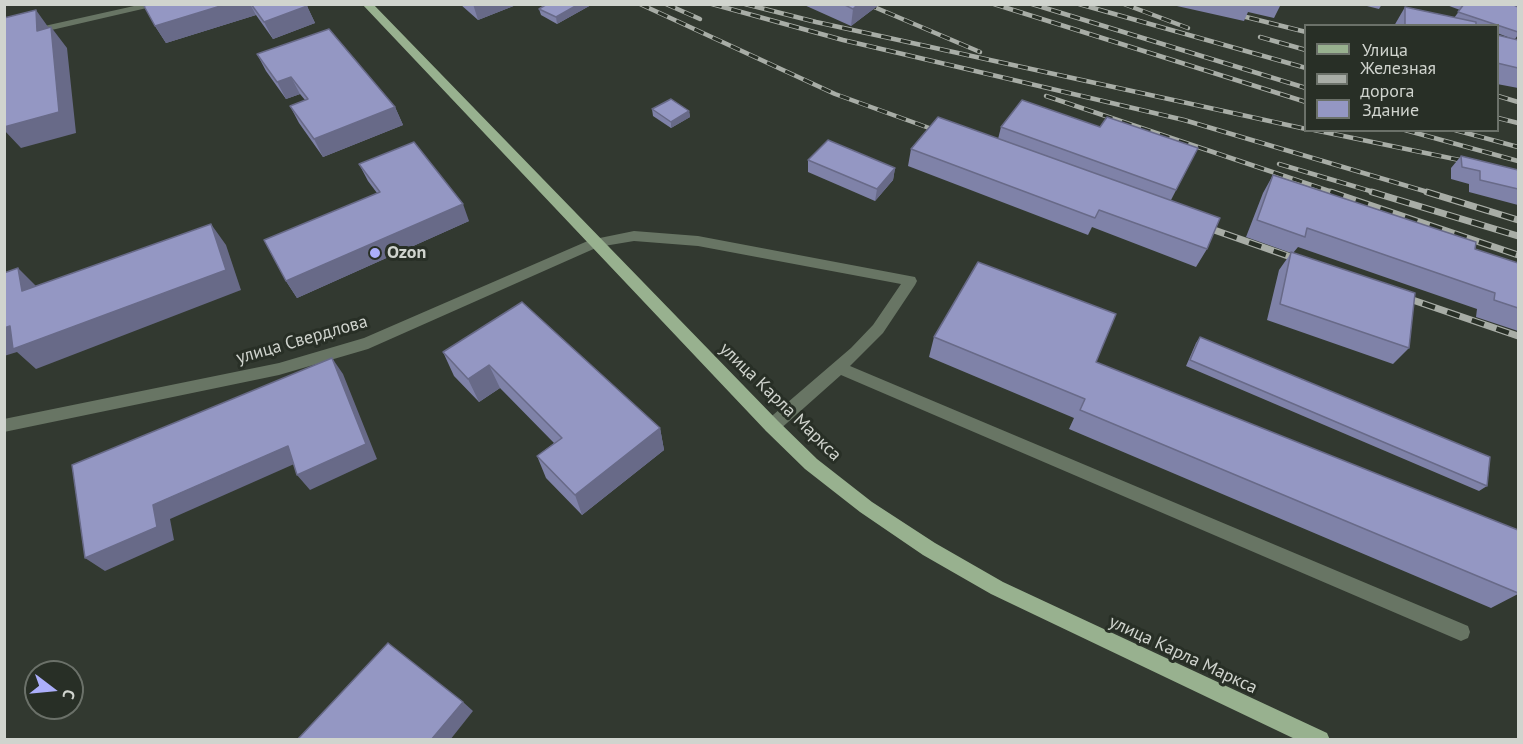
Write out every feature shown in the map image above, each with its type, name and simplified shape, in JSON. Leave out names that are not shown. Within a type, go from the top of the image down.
[{"type":"main road","name":"улица Карла Маркса","points":[[366,4],[772,426],[811,464],[866,507],[929,549],[987,583],[1065,622],[1320,740]]},
{"type":"street","points":[[4,38],[159,4]]},
{"type":"street","name":"улица Свердлова","points":[[4,426],[279,369],[368,343],[596,243],[634,236],[666,237],[910,281],[878,329],[838,368]]},
{"type":"street","points":[[772,426],[838,368],[1461,632]]},
{"type":"building","points":[[150,4],[227,4],[155,26],[144,6]]},
{"type":"building","points":[[251,4],[306,4],[307,6],[264,22]]},
{"type":"building","points":[[547,4],[579,4],[556,17],[539,9]]},
{"type":"building","points":[[843,4],[858,4],[853,9]]},
{"type":"building","points":[[1464,4],[1512,4],[1518,7],[1518,32],[1499,24],[1458,12]]},
{"type":"building","points":[[1405,7],[1476,22],[1476,24],[1405,24]]},
{"type":"building","points":[[36,10],[37,31],[51,27],[59,112],[4,127],[4,18]]},
{"type":"building","points":[[329,29],[395,107],[314,139],[290,106],[308,99],[291,77],[277,82],[257,54]]},
{"type":"building","points":[[1499,35],[1518,40],[1518,68],[1499,63]]},
{"type":"building","points":[[671,99],[689,111],[671,122],[652,109]]},
{"type":"building","points":[[1022,100],[1100,127],[1107,117],[1198,148],[1176,190],[1001,127]]},
{"type":"building","points":[[938,117],[1220,218],[1207,249],[1099,210],[1095,218],[911,149]]},
{"type":"building","points":[[828,140],[895,168],[877,189],[808,160]]},
{"type":"building","points":[[414,142],[463,204],[286,281],[264,240],[380,192],[359,164]]},
{"type":"building","points":[[1461,156],[1518,170],[1518,189],[1480,180],[1480,171],[1462,167]]},
{"type":"building","points":[[1273,175],[1476,242],[1475,249],[1518,263],[1518,308],[1494,300],[1495,293],[1307,228],[1305,237],[1257,220]]},
{"type":"building","points":[[211,224],[226,270],[13,349],[10,326],[4,328],[4,273],[18,268],[22,291]]},
{"type":"building","points":[[1291,252],[1415,293],[1409,348],[1280,304]]},
{"type":"building","points":[[978,262],[1116,314],[1096,362],[1518,530],[1518,593],[1080,410],[1085,399],[934,337]]},
{"type":"building","points":[[522,302],[660,428],[575,495],[537,456],[562,438],[489,365],[468,379],[443,352]]},
{"type":"building","points":[[1200,337],[1490,457],[1487,486],[1190,360]]},
{"type":"building","points":[[332,358],[366,444],[297,475],[288,446],[153,505],[157,527],[85,558],[72,465]]},
{"type":"building","points":[[388,643],[463,702],[431,740],[297,740]]},
{"type":"railway","points":[[640,4],[835,94],[943,133]]},
{"type":"railway","points":[[666,4],[700,19]]},
{"type":"railway","points":[[712,4],[843,40],[1184,120],[1431,193]]},
{"type":"railway","points":[[745,4],[816,22],[1304,129]]},
{"type":"railway","points":[[867,4],[980,52]]},
{"type":"railway","points":[[994,4],[1304,101]]},
{"type":"railway","points":[[1032,4],[1304,87]]},
{"type":"railway","points":[[1079,4],[1304,67]]},
{"type":"railway","points":[[1124,4],[1188,28]]},
{"type":"railway","points":[[1230,13],[1304,32]]},
{"type":"railway","points":[[1260,37],[1304,49]]},
{"type":"railway","points":[[1046,96],[1335,193]]},
{"type":"railway","points":[[1499,96],[1518,102]]},
{"type":"railway","points":[[1499,118],[1518,123]]},
{"type":"railway","points":[[1324,132],[1474,163]]},
{"type":"railway","points":[[1412,132],[1518,161]]},
{"type":"railway","points":[[1462,132],[1518,147]]},
{"type":"railway","points":[[1279,164],[1377,193]]},
{"type":"railway","points":[[1331,192],[1518,255]]},
{"type":"railway","points":[[1372,192],[1518,236]]},
{"type":"railway","points":[[1427,192],[1518,220]]},
{"type":"railway","points":[[1200,225],[1305,262]]},
{"type":"railway","points":[[1398,295],[1518,336]]},
{"type":"place","name":"Ozon","points":[[375,253]]}]
